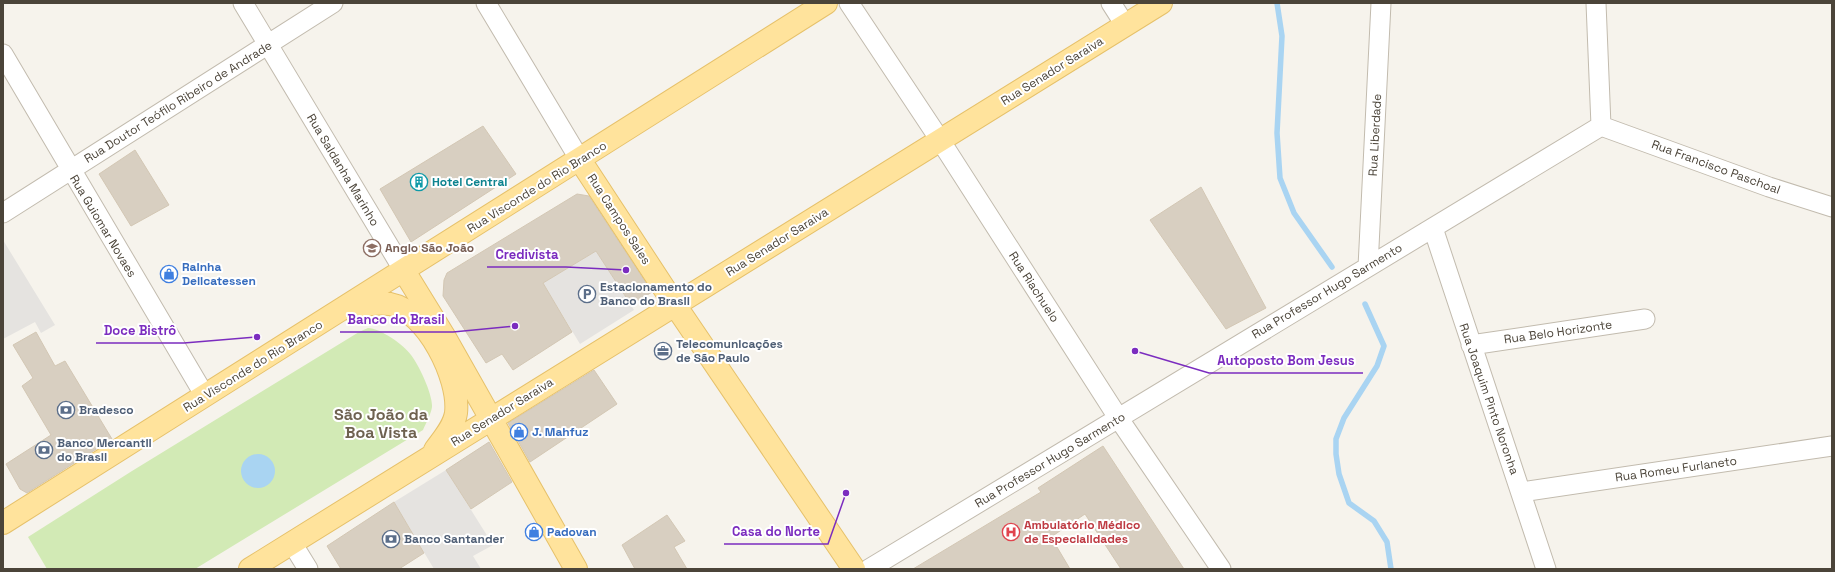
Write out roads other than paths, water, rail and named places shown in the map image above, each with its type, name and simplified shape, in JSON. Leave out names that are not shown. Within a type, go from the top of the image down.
[{"type":"main road","name":"Rua Visconde do Rio Branco","points":[[4,519],[205,396],[826,3]]},
{"type":"main road","name":"Rua Senador Saraiva","points":[[250,569],[1161,3]]},
{"type":"main road","name":"Rua Campos Sales","points":[[580,160],[675,305],[854,569]]},
{"type":"main road","name":"Rua Saldanha Marinho","points":[[404,271],[491,419],[576,569]]},
{"type":"main road","points":[[334,315],[373,303],[391,304],[407,312],[419,322],[444,358],[454,385],[456,414],[446,436],[428,458]]},
{"type":"street","name":"Rua Saldanha Marinho","points":[[243,3],[404,271]]},
{"type":"street","name":"Rua Doutor Teófilo Ribeiro de Andrade","points":[[3,213],[333,3]]},
{"type":"street","name":"Rua Campos Sales","points":[[486,3],[580,160]]},
{"type":"street","name":"Rua Riachuelo","points":[[849,3],[940,140],[1119,418],[1221,569]]},
{"type":"street","points":[[1111,3],[1126,25]]},
{"type":"street","name":"Rua Liberdade","points":[[1368,267],[1381,3]]},
{"type":"street","points":[[1596,3],[1601,126]]},
{"type":"street","name":"Rua Guiomar Novaes","points":[[3,54],[70,170],[205,396]]},
{"type":"street","name":"Rua Professor Hugo Sarmento","points":[[869,569],[1601,126]]},
{"type":"street","name":"Rua Francisco Paschoal","points":[[1601,126],[1769,187],[1832,207]]},
{"type":"street","name":"Rua Joaquim Pinto Noronha","points":[[1433,228],[1546,569]]},
{"type":"street","name":"Rua Belo Horizonte","points":[[1471,345],[1645,319]]},
{"type":"street","name":"Rua Romeu Furlaneto","points":[[1520,492],[1832,446]]},
{"type":"street","points":[[292,543],[308,569]]},
{"type":"water","points":[[258,454],[264,455],[270,459],[274,465],[274,477],[270,483],[264,487],[258,488],[252,487],[246,483],[242,477],[241,471],[242,465],[246,459],[252,455]]},
{"type":"waterway","points":[[1277,3],[1282,36],[1277,133],[1280,178],[1294,213],[1332,267]]},
{"type":"waterway","points":[[1365,304],[1384,346],[1377,366],[1344,418],[1336,439],[1336,454],[1339,474],[1349,503],[1374,521],[1387,542],[1391,569]]},
{"type":"place","name":"Hotel Central","points":[[419,182]]},
{"type":"place","name":"Anglo São João","points":[[372,248]]},
{"type":"place","name":"Credivista","points":[[626,270]]},
{"type":"place","name":"Rainha Delicatessen","points":[[169,274]]},
{"type":"place","name":"Estacionamento do Banco do Brasil","points":[[587,294]]},
{"type":"place","name":"Banco do Brasil","points":[[515,326]]},
{"type":"place","name":"Doce Bistrô","points":[[257,337]]},
{"type":"place","name":"Telecomunicações de São Paulo","points":[[663,351]]},
{"type":"place","name":"Autoposto Bom Jesus","points":[[1135,351]]},
{"type":"place","name":"Bradesco","points":[[66,410]]},
{"type":"place","name":"J. Mahfuz","points":[[519,432]]},
{"type":"place","name":"Banco Mercantil do Brasil","points":[[44,450]]},
{"type":"place","name":"Casa do Norte","points":[[846,493]]},
{"type":"place","name":"Padovan","points":[[534,532]]},
{"type":"place","name":"Ambulatório Médico de Especialidades","points":[[1011,532]]},
{"type":"place","name":"Banco Santander","points":[[391,539]]},
{"type":"district","name":"São João da Boa Vista","points":[[381,423]]}]
